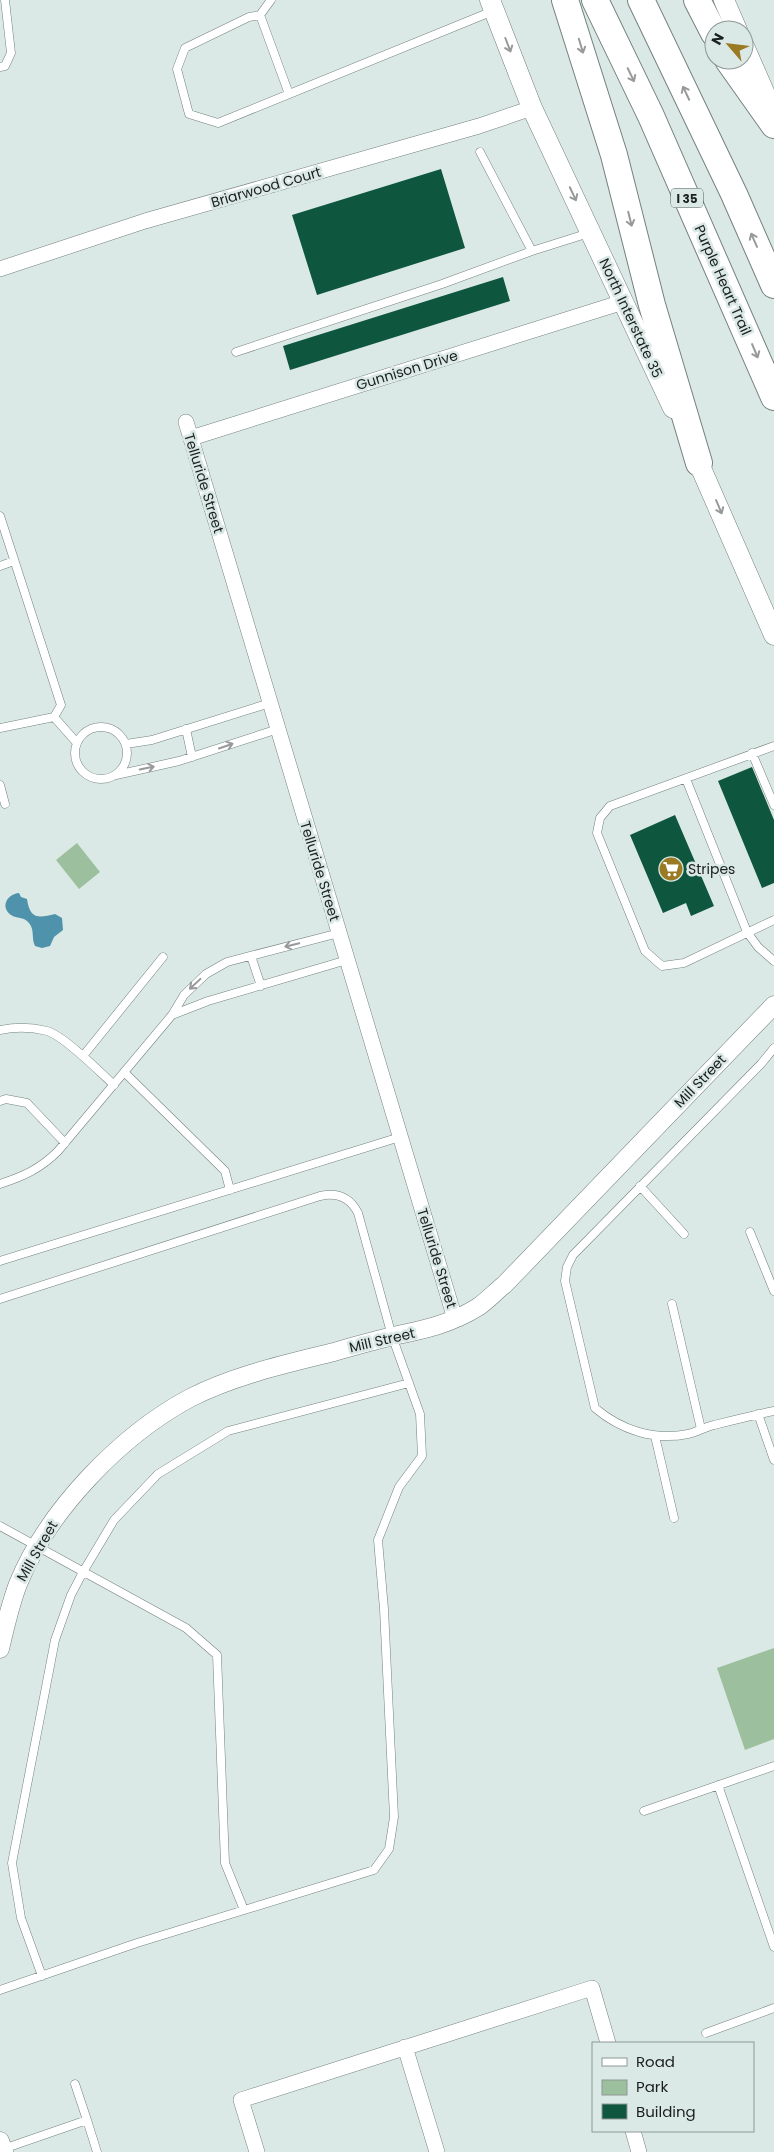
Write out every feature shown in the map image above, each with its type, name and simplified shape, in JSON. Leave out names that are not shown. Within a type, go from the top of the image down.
[{"type":"highway","points":[[565,0],[614,155],[652,305],[699,463]]},
{"type":"highway","name":"Purple Heart Trail","points":[[595,0],[651,116],[774,398]]},
{"type":"highway","points":[[641,0],[734,194],[774,285]]},
{"type":"highway","points":[[697,0],[707,20]]},
{"type":"highway","points":[[735,70],[774,125]]},
{"type":"main road","points":[[724,0],[733,20]]},
{"type":"main road","name":"North Interstate 35","points":[[492,5],[532,108],[699,463],[774,636]]},
{"type":"main road","points":[[754,69],[774,114]]},
{"type":"street","name":"Briarwood Court","points":[[0,268],[145,221],[479,126],[532,108]]},
{"type":"street","name":"Gunnison Drive","points":[[191,438],[623,302]]},
{"type":"street","name":"Telluride Street","points":[[186,422],[455,1320]]},
{"type":"street","name":"Mill Street","points":[[0,1649],[7,1617],[19,1583],[37,1546],[89,1476],[136,1434],[190,1398],[247,1374],[392,1336],[426,1330],[455,1320],[479,1306],[504,1285],[774,1005]]},
{"type":"street","points":[[257,2152],[241,2100],[592,1988],[608,2042]]},
{"type":"street","points":[[405,2047],[437,2152]]},
{"type":"street","points":[[633,2132],[639,2152]]},
{"type":"lane","points":[[0,67],[5,66],[11,54],[3,17],[5,0]]},
{"type":"lane","points":[[271,0],[260,15],[249,17],[185,48],[177,69],[189,114],[218,123],[492,5]]},
{"type":"lane","points":[[260,15],[289,94]]},
{"type":"lane","points":[[480,152],[532,251]]},
{"type":"lane","points":[[236,352],[442,284],[532,251],[591,232]]},
{"type":"lane","points":[[0,516],[61,705],[54,717],[0,728]]},
{"type":"lane","points":[[0,566],[14,562]]},
{"type":"lane","points":[[126,744],[152,740],[270,703]]},
{"type":"lane","points":[[54,717],[77,743]]},
{"type":"lane","points":[[116,775],[126,761],[126,744],[116,732],[102,727],[92,729],[83,734],[77,743],[75,752],[76,762],[88,776],[97,780],[192,758],[278,729]]},
{"type":"lane","points":[[186,729],[192,758]]},
{"type":"lane","points":[[774,746],[686,780],[610,806],[600,818],[597,833],[645,951],[662,966],[684,963],[774,920]]},
{"type":"lane","points":[[752,753],[774,805]]},
{"type":"lane","points":[[686,780],[747,932],[758,947],[774,961]]},
{"type":"lane","points":[[0,785],[5,804]]},
{"type":"lane","points":[[0,1184],[18,1178],[42,1166],[65,1143],[172,1015],[184,995],[206,974],[227,962],[339,934]]},
{"type":"lane","points":[[251,956],[260,986]]},
{"type":"lane","points":[[83,1056],[163,957]]},
{"type":"lane","points":[[172,1015],[347,960]]},
{"type":"lane","points":[[0,1030],[16,1027],[49,1031],[83,1056],[114,1085]]},
{"type":"lane","points":[[774,1048],[761,1064],[573,1254],[567,1267],[565,1281],[595,1408],[623,1427],[655,1436],[690,1434],[701,1429],[774,1411]]},
{"type":"lane","points":[[124,1072],[225,1171],[230,1190]]},
{"type":"lane","points":[[0,1101],[6,1099],[27,1103],[65,1143]]},
{"type":"lane","points":[[0,1261],[400,1137]]},
{"type":"lane","points":[[640,1186],[684,1234]]},
{"type":"lane","points":[[0,1299],[328,1194],[340,1196],[348,1200],[358,1213],[392,1336],[420,1414],[422,1456],[400,1487],[378,1540],[384,1609],[394,1817],[389,1849],[374,1870],[244,1910],[0,1990]]},
{"type":"lane","points":[[750,1232],[774,1291]]},
{"type":"lane","points":[[672,1304],[701,1429]]},
{"type":"lane","points":[[42,1976],[21,1918],[12,1863],[55,1640],[71,1595],[114,1520],[158,1474],[228,1431],[409,1384]]},
{"type":"lane","points":[[758,1414],[774,1460]]},
{"type":"lane","points":[[655,1436],[674,1518]]},
{"type":"lane","points":[[0,1526],[186,1628],[217,1655],[225,1863],[244,1910]]},
{"type":"lane","points":[[644,1811],[774,1766]]},
{"type":"lane","points":[[718,1785],[774,1947]]},
{"type":"lane","points":[[706,2033],[774,2008]]},
{"type":"lane","points":[[75,2084],[97,2152]]},
{"type":"lane","points":[[2,2147],[87,2120]]},
{"type":"green space","points":[[77,843],[100,872],[79,889],[56,860]]},
{"type":"green space","points":[[774,1648],[774,1739],[745,1750],[717,1668]]},
{"type":"water","points":[[19,893],[21,897],[27,899],[30,911],[36,916],[55,914],[62,918],[63,930],[54,937],[50,946],[42,948],[35,946],[32,928],[29,923],[8,912],[6,901],[11,896]]},
{"type":"building","points":[[441,169],[465,248],[317,295],[292,215]]},
{"type":"building","points":[[503,277],[510,301],[290,370],[283,346]]},
{"type":"building","points":[[752,767],[774,820],[774,883],[762,888],[718,781]]},
{"type":"building","name":"Stripes","points":[[675,815],[714,906],[691,916],[686,903],[663,913],[630,835]]},
{"type":"place","name":"Stripes","points":[[671,869]]}]
